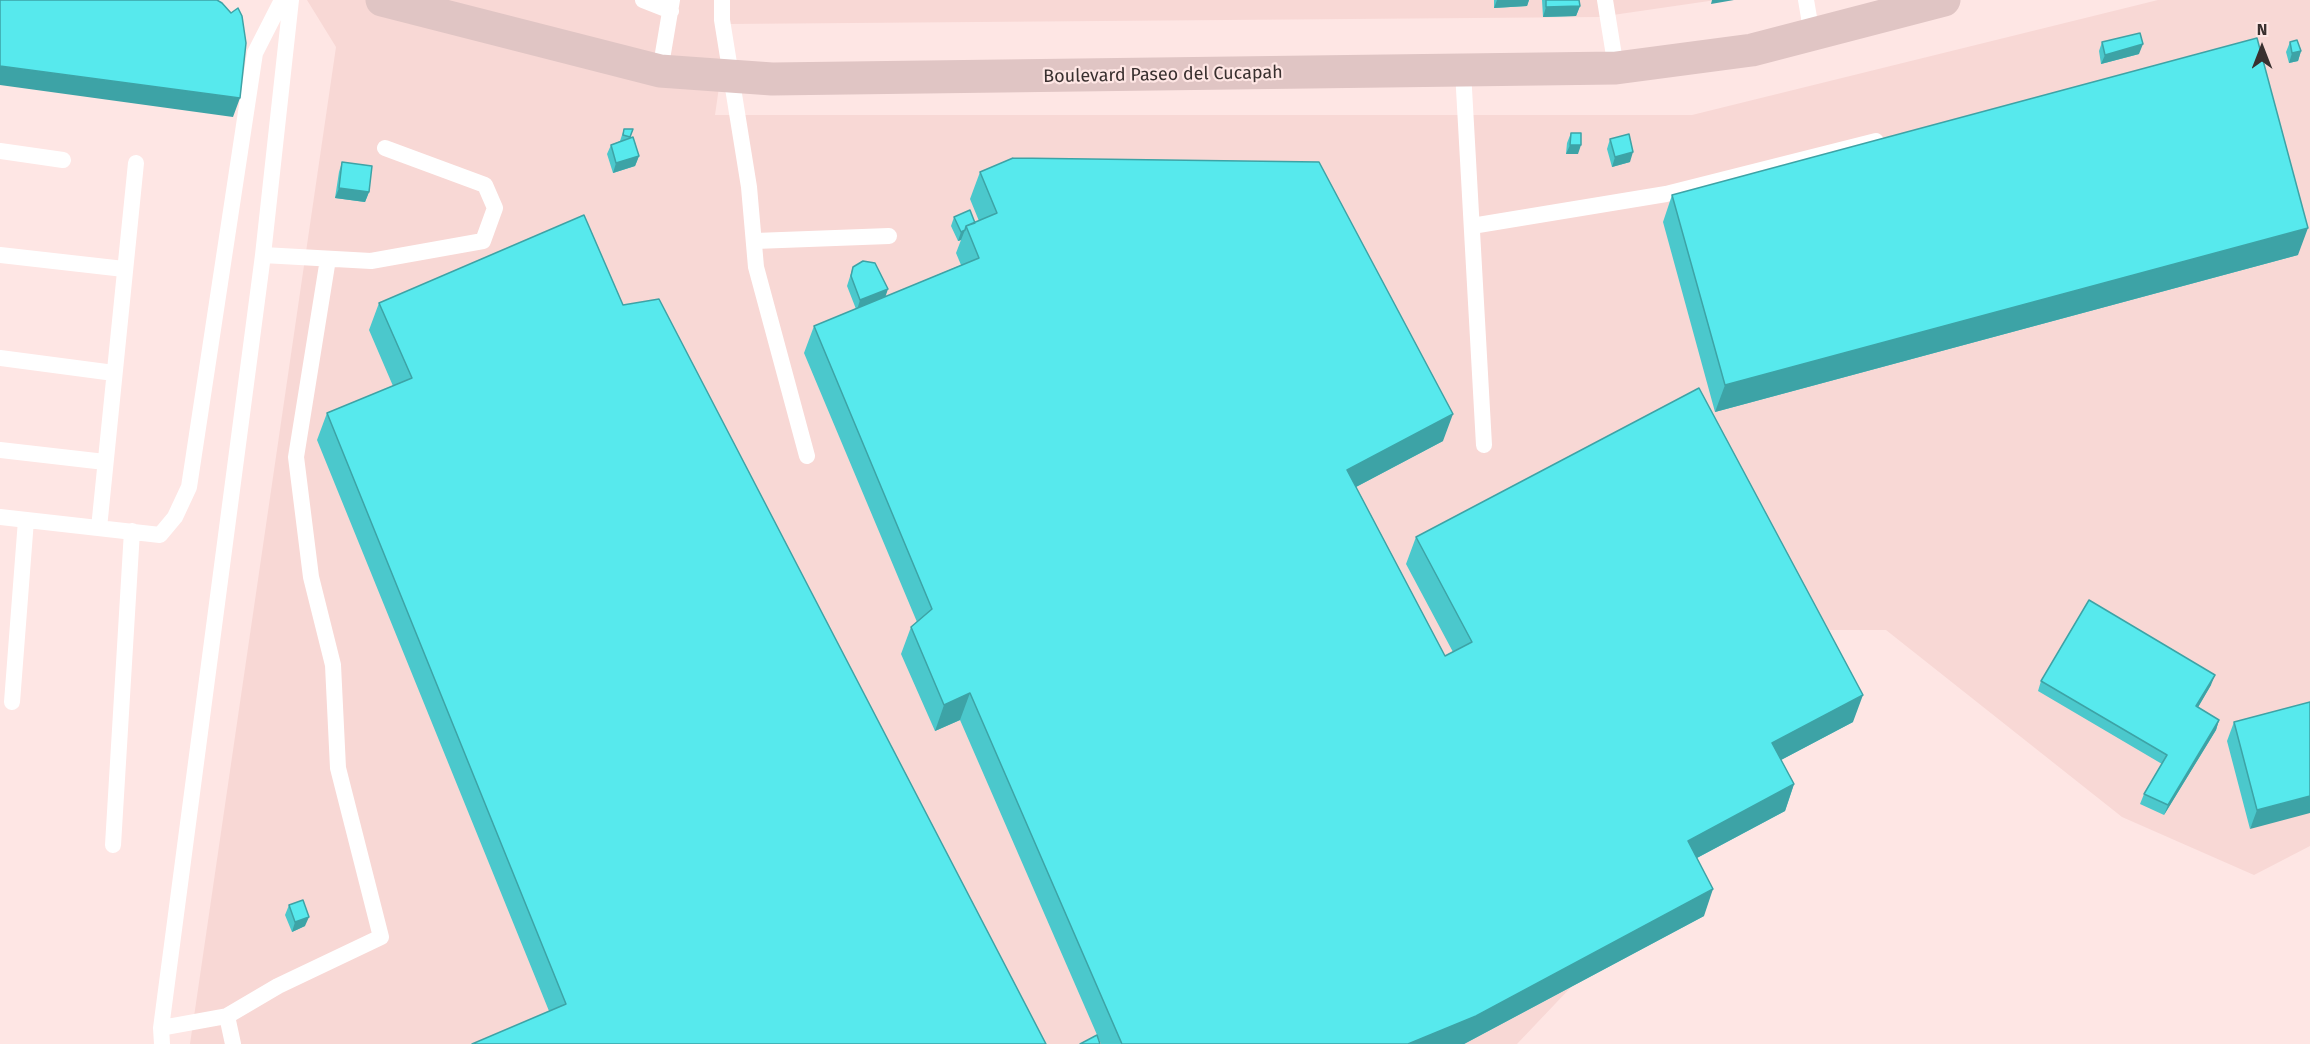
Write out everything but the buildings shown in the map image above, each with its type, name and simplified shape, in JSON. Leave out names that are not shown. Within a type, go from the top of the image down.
[{"type":"main road","name":"Boulevard Paseo del Cucapah","points":[[382,0],[660,71],[772,79],[1616,68],[1752,50],[1812,35],[1871,9],[1944,0]]},
{"type":"lane","points":[[0,517],[160,535],[175,517],[189,487],[255,53],[282,0]]},
{"type":"lane","points":[[291,0],[263,255],[162,1036],[227,1016],[278,986],[381,938],[338,768],[333,665],[311,577],[296,457],[328,259]]},
{"type":"lane","points":[[643,0],[671,5],[660,71]]},
{"type":"lane","points":[[722,0],[730,76],[755,241],[756,267],[807,456]]},
{"type":"lane","points":[[1605,0],[1616,68]]},
{"type":"lane","points":[[1806,0],[1812,35]]},
{"type":"lane","points":[[1464,71],[1484,445]]},
{"type":"lane","points":[[1472,226],[1666,194],[1896,136]]},
{"type":"lane","points":[[263,255],[371,261],[483,242],[495,208],[485,185],[385,148]]},
{"type":"lane","points":[[0,151],[63,160]]},
{"type":"lane","points":[[99,528],[136,163]]},
{"type":"lane","points":[[755,241],[889,236]]},
{"type":"lane","points":[[0,255],[124,269]]},
{"type":"lane","points":[[0,358],[114,373]]},
{"type":"lane","points":[[0,450],[105,462]]},
{"type":"lane","points":[[12,702],[26,520]]},
{"type":"lane","points":[[113,845],[132,531]]},
{"type":"lane","points":[[227,1016],[233,1044]]},
{"type":"shaded area","points":[[307,0],[1716,0],[1599,17],[728,24],[715,115],[1692,115],[2158,0],[2310,0],[2310,846],[2254,875],[2122,817],[1886,630],[1818,630],[1726,824],[1517,1044],[190,1044],[336,47]]}]
